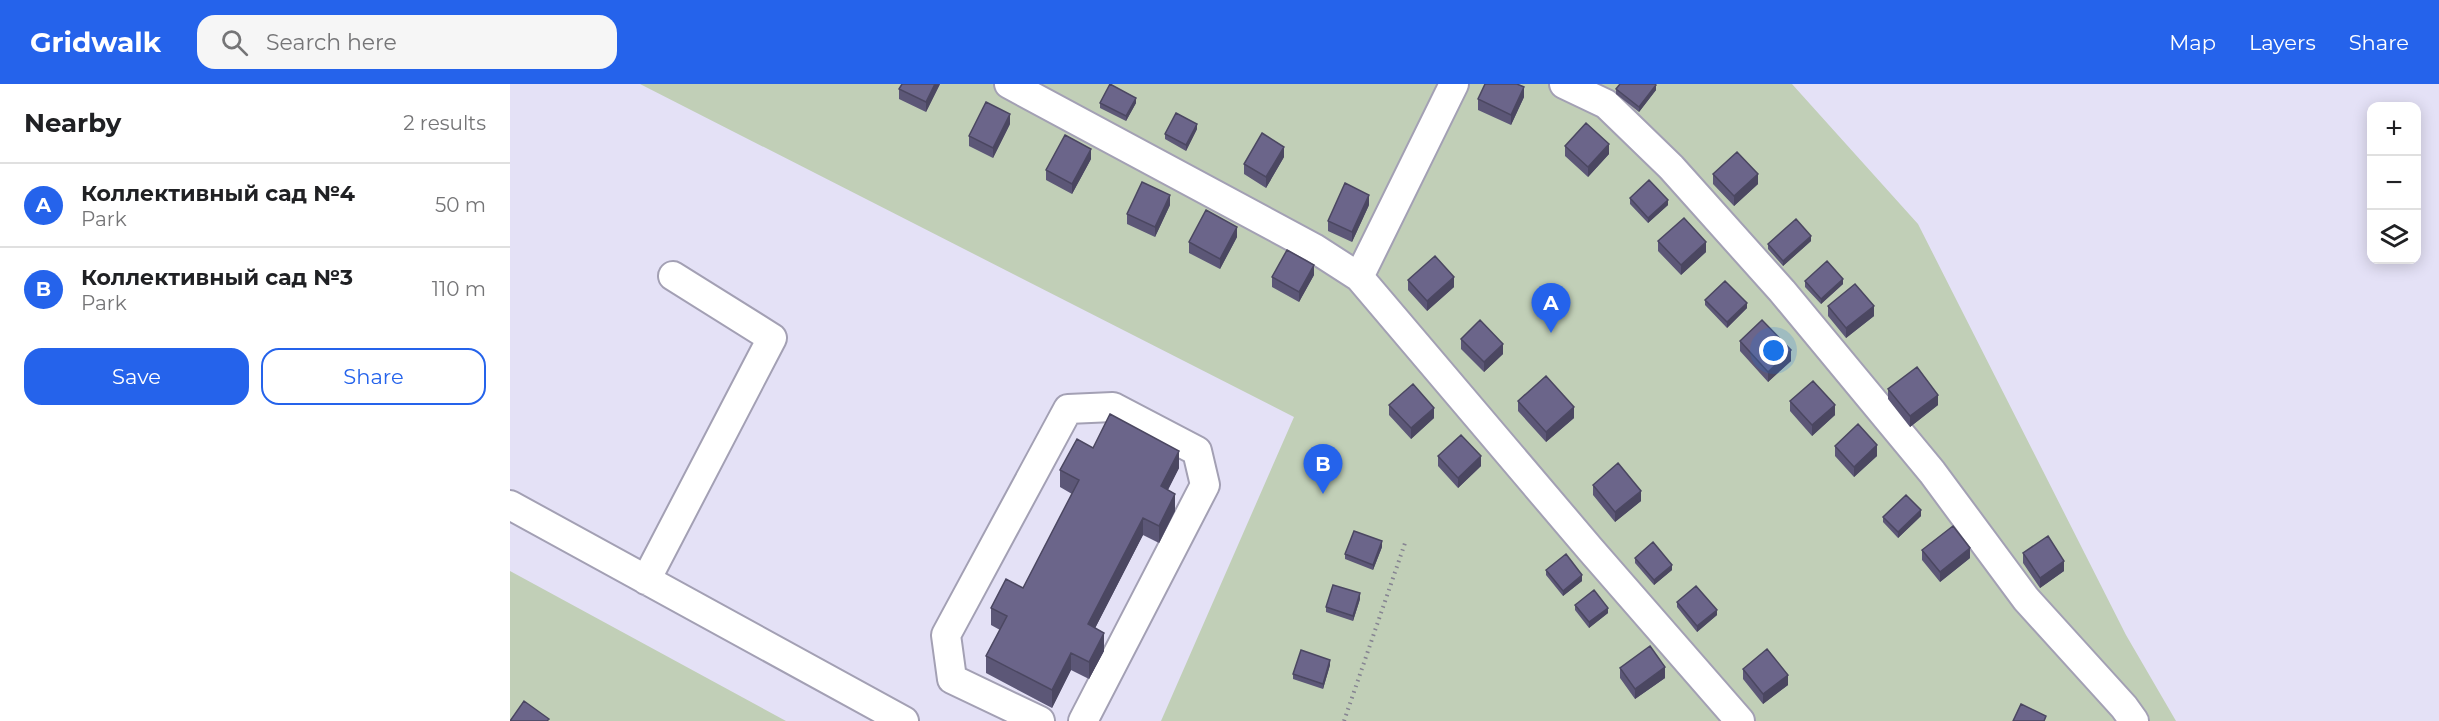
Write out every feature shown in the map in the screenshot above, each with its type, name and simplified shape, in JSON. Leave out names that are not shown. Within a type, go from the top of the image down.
[{"type":"lane","points":[[1009,84],[1314,248],[1359,277],[1590,549],[1740,721]]},
{"type":"lane","points":[[1359,277],[1454,84]]},
{"type":"lane","points":[[1564,84],[1606,104],[1671,167],[1782,291],[1932,472],[2026,599],[2134,721]]},
{"type":"lane","points":[[646,580],[772,338],[673,276]]},
{"type":"lane","points":[[1040,721],[952,679],[946,635],[1068,409],[1113,407],[1197,451],[1205,485],[1083,721]]},
{"type":"lane","points":[[510,505],[904,721]]},
{"type":"path","points":[[1344,721],[1405,543]]},
{"type":"green space","points":[[640,84],[1792,84],[1918,224],[2126,635],[2176,721],[1161,721],[1294,417]]},
{"type":"green space","points":[[510,571],[786,721],[510,721]]},
{"type":"building","points":[[902,84],[935,84],[926,102],[899,89]]},
{"type":"building","points":[[1110,84],[1136,98],[1126,116],[1100,103]]},
{"type":"building","points":[[1485,84],[1517,84],[1524,87],[1511,115],[1478,99]]},
{"type":"building","points":[[1620,84],[1656,85],[1639,107],[1616,89]]},
{"type":"building","points":[[986,102],[1010,114],[993,148],[969,136]]},
{"type":"building","points":[[1176,113],[1197,124],[1186,145],[1165,134]]},
{"type":"building","points":[[1586,123],[1609,144],[1588,167],[1565,146]]},
{"type":"building","points":[[1262,133],[1284,147],[1266,177],[1244,164]]},
{"type":"building","points":[[1065,135],[1091,149],[1072,184],[1046,170]]},
{"type":"building","points":[[1737,152],[1758,174],[1734,196],[1713,174]]},
{"type":"building","points":[[1649,180],[1668,200],[1648,218],[1630,198]]},
{"type":"building","points":[[1142,182],[1170,195],[1155,227],[1127,214]]},
{"type":"building","points":[[1345,183],[1369,195],[1352,232],[1328,221]]},
{"type":"building","points":[[1206,210],[1237,227],[1220,259],[1189,242]]},
{"type":"building","points":[[1684,218],[1706,242],[1681,265],[1658,241]]},
{"type":"building","points":[[1796,219],[1811,236],[1783,261],[1768,244]]},
{"type":"building","points":[[1287,250],[1314,265],[1299,292],[1272,277]]},
{"type":"building","points":[[1435,256],[1454,277],[1427,301],[1408,280]]},
{"type":"building","points":[[1827,261],[1843,279],[1821,299],[1805,281]]},
{"type":"building","points":[[1725,281],[1747,303],[1727,322],[1705,300]]},
{"type":"building","points":[[1855,284],[1874,306],[1846,328],[1828,306]]},
{"type":"building","points":[[1480,320],[1503,344],[1484,362],[1461,339]]},
{"type":"building","points":[[1762,320],[1791,350],[1768,372],[1740,341]]},
{"type":"building","points":[[1917,367],[1938,395],[1910,416],[1888,389]]},
{"type":"building","points":[[1546,376],[1574,407],[1546,432],[1518,401]]},
{"type":"building","points":[[1813,381],[1835,405],[1812,425],[1790,401]]},
{"type":"building","points":[[1413,384],[1434,408],[1411,428],[1389,405]]},
{"type":"building","points":[[1110,414],[1179,451],[1161,486],[1175,494],[1159,526],[1143,518],[1088,624],[1104,633],[1089,662],[1071,653],[1052,690],[986,656],[1007,616],[991,608],[1006,579],[1023,588],[1079,480],[1060,470],[1077,439],[1093,448]]},
{"type":"building","points":[[1858,424],[1877,445],[1854,467],[1835,446]]},
{"type":"building","points":[[1461,435],[1481,456],[1458,478],[1438,456]]},
{"type":"building","points":[[1618,463],[1641,491],[1615,512],[1593,485]]},
{"type":"building","points":[[1906,495],[1921,510],[1898,532],[1883,517]]},
{"type":"building","points":[[1953,526],[1970,548],[1940,572],[1922,550]]},
{"type":"building","points":[[1354,531],[1382,541],[1373,565],[1345,554]]},
{"type":"building","points":[[2048,536],[2064,561],[2040,578],[2023,553]]},
{"type":"building","points":[[1653,542],[1672,565],[1654,580],[1635,558]]},
{"type":"building","points":[[1566,554],[1582,575],[1563,591],[1546,570]]},
{"type":"building","points":[[1333,585],[1360,593],[1353,616],[1326,607]]},
{"type":"building","points":[[1696,586],[1717,610],[1697,626],[1677,602]]},
{"type":"building","points":[[1594,590],[1608,608],[1589,622],[1575,605]]},
{"type":"building","points":[[1650,646],[1665,667],[1635,689],[1620,668]]},
{"type":"building","points":[[1767,649],[1788,675],[1763,694],[1743,669]]},
{"type":"building","points":[[1301,650],[1330,660],[1323,684],[1293,674]]},
{"type":"building","points":[[524,701],[549,719],[547,721],[510,721]]},
{"type":"building","points":[[2021,704],[2046,716],[2044,721],[2013,721]]},
{"type":"place","name":"Коллективный сад №4","points":[[1551,333]]},
{"type":"place","name":"Коллективный сад №3","points":[[1323,494]]}]
